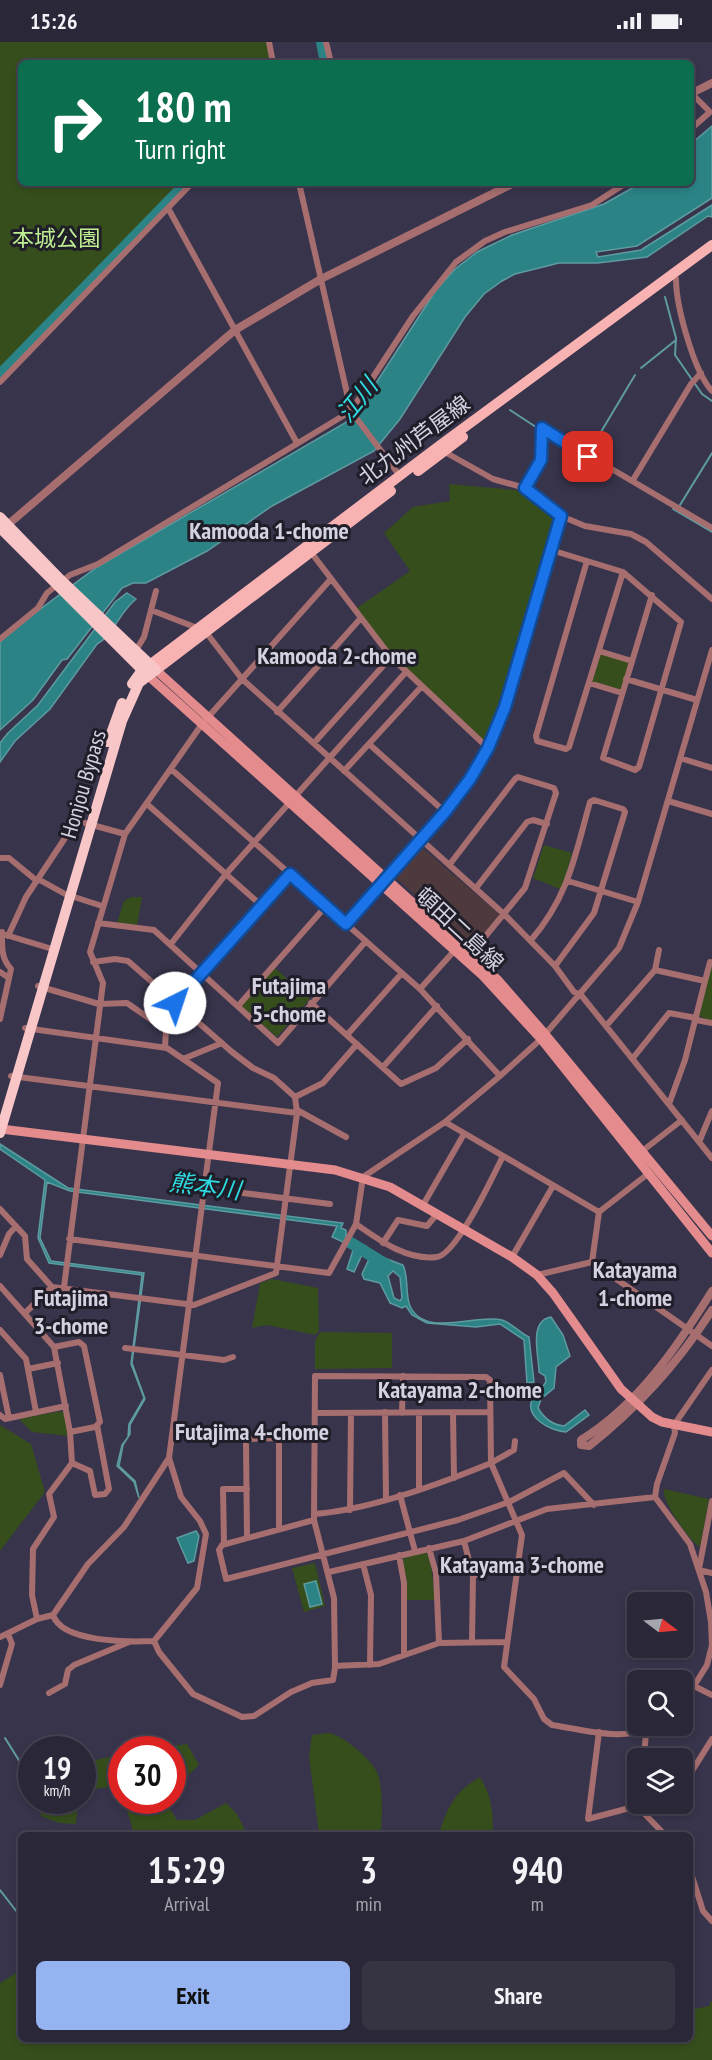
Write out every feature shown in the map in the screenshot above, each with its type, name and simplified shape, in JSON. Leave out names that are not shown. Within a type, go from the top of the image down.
[{"type":"highway","points":[[2,526],[58,585],[149,670]]},
{"type":"highway","name":"Honjou Bypass","points":[[0,1113],[68,895],[115,718],[126,694],[149,670]]},
{"type":"highway","name":"Honjou Bypass","points":[[40,986],[49,948],[68,895]]},
{"type":"highway","name":"Honjou Bypass","points":[[0,1130],[13,1077]]},
{"type":"main road","name":"北九州芦屋線","points":[[149,670],[712,245]]},
{"type":"main road","name":"北九州芦屋線","points":[[308,549],[400,476],[441,449],[712,253]]},
{"type":"main road","name":"頓田二島線","points":[[149,670],[292,799],[471,954],[712,1236]]},
{"type":"main road","name":"頓田二島線","points":[[385,881],[543,1036],[712,1253]]},
{"type":"main road","points":[[0,1130],[84,1138],[335,1170],[390,1187],[512,1257],[537,1275],[633,1401],[662,1422],[712,1432]]},
{"type":"street","points":[[269,42],[272,60]]},
{"type":"street","points":[[326,42],[330,60]]},
{"type":"street","points":[[694,92],[712,83]]},
{"type":"street","points":[[694,95],[710,112],[694,126]]},
{"type":"street","points":[[0,382],[189,186]]},
{"type":"street","points":[[300,186],[351,411],[400,476]]},
{"type":"street","points":[[2,526],[236,330],[321,279],[508,186]]},
{"type":"street","points":[[0,639],[38,608],[47,593],[75,572],[98,564],[351,411],[413,316],[456,262],[485,242],[505,232],[592,205],[622,186]]},
{"type":"street","points":[[168,208],[297,443]]},
{"type":"street","points":[[676,279],[679,313],[701,373],[712,391]]},
{"type":"street","points":[[633,480],[691,384],[701,373]]},
{"type":"street","points":[[525,488],[541,460],[542,428],[712,528]]},
{"type":"street","points":[[441,449],[493,479],[525,488],[561,516],[585,526],[631,534],[646,542],[712,599]]},
{"type":"street","points":[[346,924],[445,812],[470,779],[488,748],[505,707],[561,516]]},
{"type":"street","points":[[308,549],[390,657],[488,748]]},
{"type":"street","points":[[551,550],[623,572],[652,595],[681,622],[639,767],[635,770],[603,758],[652,595]]},
{"type":"street","points":[[587,561],[536,736],[537,741],[566,749],[569,747],[623,572]]},
{"type":"street","points":[[64,1287],[103,983],[90,952],[124,834],[205,721],[330,580]]},
{"type":"street","points":[[133,655],[144,637],[156,591]]},
{"type":"street","points":[[151,610],[201,629],[242,679],[277,712],[450,864],[531,940],[555,966],[574,992],[581,995],[712,1158]]},
{"type":"street","points":[[277,712],[360,619]]},
{"type":"street","points":[[69,1239],[329,1273],[356,1224],[363,1177],[445,1122],[500,1076],[543,1036],[581,995],[619,948],[638,902],[712,650]]},
{"type":"street","points":[[598,651],[632,661]]},
{"type":"street","points":[[314,744],[390,657]]},
{"type":"street","points":[[170,945],[226,874],[406,672]]},
{"type":"street","points":[[626,679],[697,700]]},
{"type":"street","points":[[589,684],[622,693]]},
{"type":"street","points":[[344,771],[422,686]]},
{"type":"street","points":[[369,744],[445,812]]},
{"type":"street","points":[[680,758],[712,768]]},
{"type":"street","points":[[171,769],[420,989],[500,1076]]},
{"type":"street","points":[[450,864],[518,777],[554,788],[556,793],[532,873],[525,888],[471,954]]},
{"type":"street","points":[[531,940],[559,903],[568,881],[590,802],[594,800],[625,812],[602,891],[589,923],[555,966]]},
{"type":"street","points":[[668,801],[712,814]]},
{"type":"street","points":[[147,804],[262,906]]},
{"type":"street","points":[[476,888],[527,822],[533,820],[546,824]]},
{"type":"street","points":[[88,824],[124,834]]},
{"type":"street","points":[[0,1018],[11,969],[2,951],[3,933],[67,835]]},
{"type":"street","points":[[0,858],[9,858],[37,880],[68,895],[102,906]]},
{"type":"street","points":[[175,1003],[290,874]]},
{"type":"street","points":[[568,881],[638,902]]},
{"type":"street","points":[[238,1006],[326,906]]},
{"type":"street","points":[[98,923],[154,930],[278,1043],[366,941]]},
{"type":"street","points":[[3,933],[49,948]]},
{"type":"street","points":[[420,989],[455,950]]},
{"type":"street","points":[[606,1026],[655,970],[659,950]]},
{"type":"street","points":[[25,1313],[52,1287],[194,1305],[276,1273],[297,1112],[295,1097],[274,1078],[253,1068],[222,1043],[128,961],[115,958],[93,962]]},
{"type":"street","points":[[669,1104],[685,1059],[710,962]]},
{"type":"street","points":[[655,970],[705,981]]},
{"type":"street","points":[[0,972],[9,978]]},
{"type":"street","points":[[347,1035],[402,973]]},
{"type":"street","points":[[40,986],[99,1004],[117,1001],[131,1005],[166,1030],[165,1047]]},
{"type":"street","points":[[311,1003],[401,1084],[431,1071],[468,1039]]},
{"type":"street","points":[[383,1067],[437,1006]]},
{"type":"street","points":[[633,1058],[669,1013],[712,1023]]},
{"type":"street","points":[[28,1028],[165,1047],[218,1083],[169,1458],[181,1497],[200,1521],[206,1534],[197,1588],[154,1641],[129,1642],[90,1638],[65,1629],[55,1622],[53,1615]]},
{"type":"street","points":[[183,1059],[222,1043]]},
{"type":"street","points":[[295,1097],[323,1083],[357,1044]]},
{"type":"street","points":[[13,1077],[297,1112],[346,1137]]},
{"type":"street","points":[[699,1142],[712,1111]]},
{"type":"street","points":[[641,1152],[682,1120]]},
{"type":"street","points":[[445,1122],[599,1212]]},
{"type":"street","points":[[423,1205],[464,1134]]},
{"type":"street","points":[[356,1224],[383,1243],[412,1254],[438,1257],[452,1248],[503,1156]]},
{"type":"street","points":[[592,1262],[599,1212],[649,1173]]},
{"type":"street","points":[[512,1257],[553,1186]]},
{"type":"street","points":[[243,1193],[330,1204]]},
{"type":"street","points":[[0,1209],[25,1236],[27,1259],[52,1287]]},
{"type":"street","points":[[383,1243],[398,1220],[427,1226],[437,1214]]},
{"type":"street","points":[[0,1255],[9,1234],[16,1226]]},
{"type":"street","points":[[537,1275],[592,1262],[689,1328],[712,1347]]},
{"type":"street","points":[[0,1286],[54,1347],[70,1432],[72,1463],[49,1494],[54,1517],[33,1549],[32,1595],[36,1619]]},
{"type":"street","points":[[712,1291],[672,1353],[633,1401],[589,1446],[581,1445],[581,1440],[600,1427],[633,1401],[658,1382],[697,1334],[712,1310]]},
{"type":"street","points":[[0,1330],[26,1359],[36,1412]]},
{"type":"street","points":[[54,1347],[79,1342],[84,1346],[100,1422],[97,1425],[109,1488],[105,1494],[92,1492],[90,1472],[72,1463]]},
{"type":"street","points":[[125,1348],[224,1360],[233,1357]]},
{"type":"street","points":[[28,1369],[58,1363]]},
{"type":"street","points":[[693,1691],[707,1665],[712,1645],[711,1622],[699,1570],[692,1557],[690,1544],[655,1497],[657,1484],[675,1433],[674,1425],[712,1370]]},
{"type":"street","points":[[0,1376],[9,1418]]},
{"type":"street","points":[[154,1641],[159,1652],[193,1694],[248,1718],[291,1692],[312,1683],[333,1680],[334,1598],[314,1517],[315,1376],[486,1377],[490,1380],[491,1463],[522,1535],[504,1667],[534,1699],[544,1719],[552,1725],[599,1732],[627,1732]]},
{"type":"street","points":[[402,1413],[403,1376]]},
{"type":"street","points":[[0,1415],[9,1418],[66,1406]]},
{"type":"street","points":[[385,1412],[386,1498]]},
{"type":"street","points":[[315,1413],[490,1412]]},
{"type":"street","points":[[350,1510],[351,1413]]},
{"type":"street","points":[[419,1413],[419,1489]]},
{"type":"street","points":[[453,1413],[454,1478]]},
{"type":"street","points":[[70,1432],[97,1425]]},
{"type":"street","points":[[247,1537],[246,1442],[249,1439],[313,1437]]},
{"type":"street","points":[[279,1438],[279,1528]]},
{"type":"street","points":[[514,1441],[514,1450],[491,1463],[454,1478],[350,1510],[314,1517],[224,1544],[219,1550],[226,1579],[322,1553],[411,1534],[509,1502],[564,1473],[594,1505]]},
{"type":"street","points":[[0,1637],[36,1619],[53,1615],[88,1564],[124,1527],[169,1458]]},
{"type":"street","points":[[224,1544],[223,1489],[247,1489]]},
{"type":"street","points":[[400,1495],[415,1551]]},
{"type":"street","points":[[329,1572],[464,1541],[547,1509],[655,1497]]},
{"type":"street","points":[[699,1570],[712,1501]]},
{"type":"street","points":[[464,1541],[473,1576],[472,1641]]},
{"type":"street","points":[[429,1548],[436,1574],[439,1643]]},
{"type":"street","points":[[399,1556],[404,1582],[404,1655]]},
{"type":"street","points":[[473,1576],[518,1562]]},
{"type":"street","points":[[363,1564],[371,1595],[370,1665]]},
{"type":"street","points":[[699,1570],[712,1573]]},
{"type":"street","points":[[0,1685],[12,1644],[8,1634]]},
{"type":"street","points":[[49,1693],[65,1684],[68,1670],[74,1665],[129,1642]]},
{"type":"street","points":[[334,1666],[370,1665],[439,1643],[507,1642]]},
{"type":"street","points":[[696,1687],[712,1695]]},
{"type":"street","points":[[599,1732],[588,1819],[627,1807]]},
{"type":"street","points":[[693,1769],[712,1739]]},
{"type":"street","points":[[646,1814],[662,1832]]},
{"type":"street","points":[[693,1879],[703,1911],[712,1921]]},
{"type":"shaded area","points":[[712,126],[712,198],[637,246],[596,252],[598,257],[641,250],[712,205],[712,217],[708,216],[647,257],[598,263],[559,263],[515,274],[502,281],[484,294],[465,317],[400,419],[374,451],[272,506],[207,551],[146,583],[133,583],[122,588],[67,659],[62,660],[33,700],[0,730],[0,642],[12,630],[97,567],[345,423],[360,408],[436,290],[455,269],[477,252],[512,235],[604,204],[636,186],[694,186],[694,141]]},
{"type":"shaded area","points":[[127,593],[136,599],[107,636],[97,644],[50,709],[15,741],[0,762],[0,743],[38,705],[115,602]]},
{"type":"shaded area","points":[[420,846],[499,914],[475,946],[472,946],[395,877]]},
{"type":"shaded area","points":[[0,1144],[68,1188],[343,1223],[341,1228],[346,1230],[346,1237],[366,1246],[354,1272],[347,1269],[354,1247],[332,1237],[337,1226],[70,1191],[47,1182],[40,1238],[51,1261],[144,1273],[132,1363],[145,1399],[130,1425],[130,1434],[123,1445],[119,1466],[135,1481],[139,1498],[134,1482],[117,1466],[122,1445],[128,1437],[129,1424],[144,1398],[131,1364],[142,1275],[49,1263],[38,1238],[45,1180],[0,1149]]},
{"type":"shaded area","points":[[374,1254],[403,1265],[410,1306],[417,1316],[439,1323],[502,1320],[529,1337],[534,1382],[527,1383],[524,1340],[500,1324],[476,1327],[427,1323],[412,1315],[406,1306],[402,1308],[390,1303],[380,1283],[364,1279],[362,1274],[371,1255]],"holes":[[[393,1271],[400,1277],[402,1298],[400,1301],[394,1298],[388,1276]]]},
{"type":"shaded area","points":[[551,1317],[563,1335],[570,1356],[556,1367],[554,1388],[541,1399],[538,1408],[549,1420],[564,1426],[585,1410],[589,1415],[566,1432],[545,1425],[534,1416],[531,1410],[534,1395],[546,1381],[545,1376],[539,1372],[537,1332],[539,1325]]},
{"type":"shaded area","points":[[196,1531],[199,1536],[194,1561],[188,1563],[177,1538]]},
{"type":"shaded area","points":[[316,1581],[322,1604],[310,1607],[304,1584]]},
{"type":"green space","name":"本城公園","points":[[0,42],[267,42],[270,60],[18,60],[18,186],[182,186],[0,375]]},
{"type":"green space","points":[[449,484],[516,490],[555,522],[499,709],[485,742],[392,655],[357,608],[410,571],[384,533],[413,507],[450,501]]},
{"type":"green space","points":[[600,654],[629,662],[621,691],[592,682]]},
{"type":"green space","points":[[544,845],[572,853],[562,890],[533,878]]},
{"type":"green space","points":[[131,897],[142,897],[137,925],[117,923],[124,901]]},
{"type":"green space","points":[[712,962],[712,1021],[699,1016]]},
{"type":"green space","points":[[275,968],[310,999],[277,1037],[241,1006]]},
{"type":"green space","points":[[272,1279],[318,1288],[319,1330],[316,1335],[267,1325],[252,1328],[260,1283]]},
{"type":"green space","points":[[320,1332],[392,1333],[392,1368],[315,1369],[315,1341]]},
{"type":"green space","points":[[61,1411],[64,1413],[68,1436],[32,1432],[19,1419]]},
{"type":"green space","points":[[0,1425],[31,1444],[45,1492],[0,1551]]},
{"type":"green space","points":[[664,1489],[709,1499],[700,1547],[690,1538],[678,1521],[667,1503]]},
{"type":"green space","points":[[425,1552],[430,1555],[435,1600],[407,1600],[407,1581],[402,1561],[404,1558]]},
{"type":"green space","points":[[315,1563],[325,1606],[304,1612],[292,1568]]},
{"type":"green space","points":[[329,1733],[335,1735],[359,1751],[377,1772],[382,1799],[381,1832],[319,1832],[309,1756],[312,1735]]},
{"type":"green space","points":[[186,1744],[199,1765],[186,1777]]},
{"type":"green space","points":[[108,1757],[108,1787],[96,1789],[96,1760]]},
{"type":"green space","points":[[480,1777],[487,1791],[491,1805],[493,1832],[440,1832],[453,1801],[471,1782]]},
{"type":"green space","points":[[226,1803],[237,1814],[246,1832],[133,1832],[128,1814],[173,1814],[177,1820],[195,1820]]},
{"type":"green space","points":[[41,1814],[77,1814],[76,1824],[59,1823]]},
{"type":"green space","points":[[18,1972],[18,2042],[693,2042],[693,2009],[709,2006],[712,2000],[712,2060],[0,2060],[0,1983]]},
{"type":"waterway","points":[[322,42],[325,60]]},
{"type":"waterway","points":[[0,375],[184,186]]},
{"type":"waterway","points":[[665,297],[676,338],[675,355],[702,394],[712,401]]},
{"type":"waterway","points":[[641,368],[676,340]]},
{"type":"waterway","points":[[589,452],[635,375]]},
{"type":"waterway","points":[[510,410],[574,452],[608,470]]},
{"type":"waterway","points":[[680,505],[712,453]]},
{"type":"waterway","points":[[673,509],[712,532]]},
{"type":"waterway","name":"熊本川","points":[[351,1243],[385,1264]]},
{"type":"waterway","points":[[5,1738],[18,1759]]},
{"type":"waterway","points":[[0,1890],[17,1912]]},
{"type":"district","name":"Kamooda 1-chome","points":[[269,530]]},
{"type":"district","name":"Kamooda 2-chome","points":[[337,655]]},
{"type":"district","name":"Futajima 5-chome","points":[[289,999]]},
{"type":"district","name":"Katayama 1-chome","points":[[635,1283]]},
{"type":"district","name":"Futajima 3-chome","points":[[71,1311]]},
{"type":"district","name":"Katayama 2-chome","points":[[460,1389]]},
{"type":"district","name":"Futajima 4-chome","points":[[252,1431]]},
{"type":"district","name":"Katayama 3-chome","points":[[522,1564]]},
{"type":"route","points":[[175,1003],[290,874],[346,924],[445,812],[470,779],[488,748],[505,707],[561,516],[525,488],[541,460],[542,428],[588,457]]},
{"type":"water label","name":"江川","points":[[357,400]]}]
